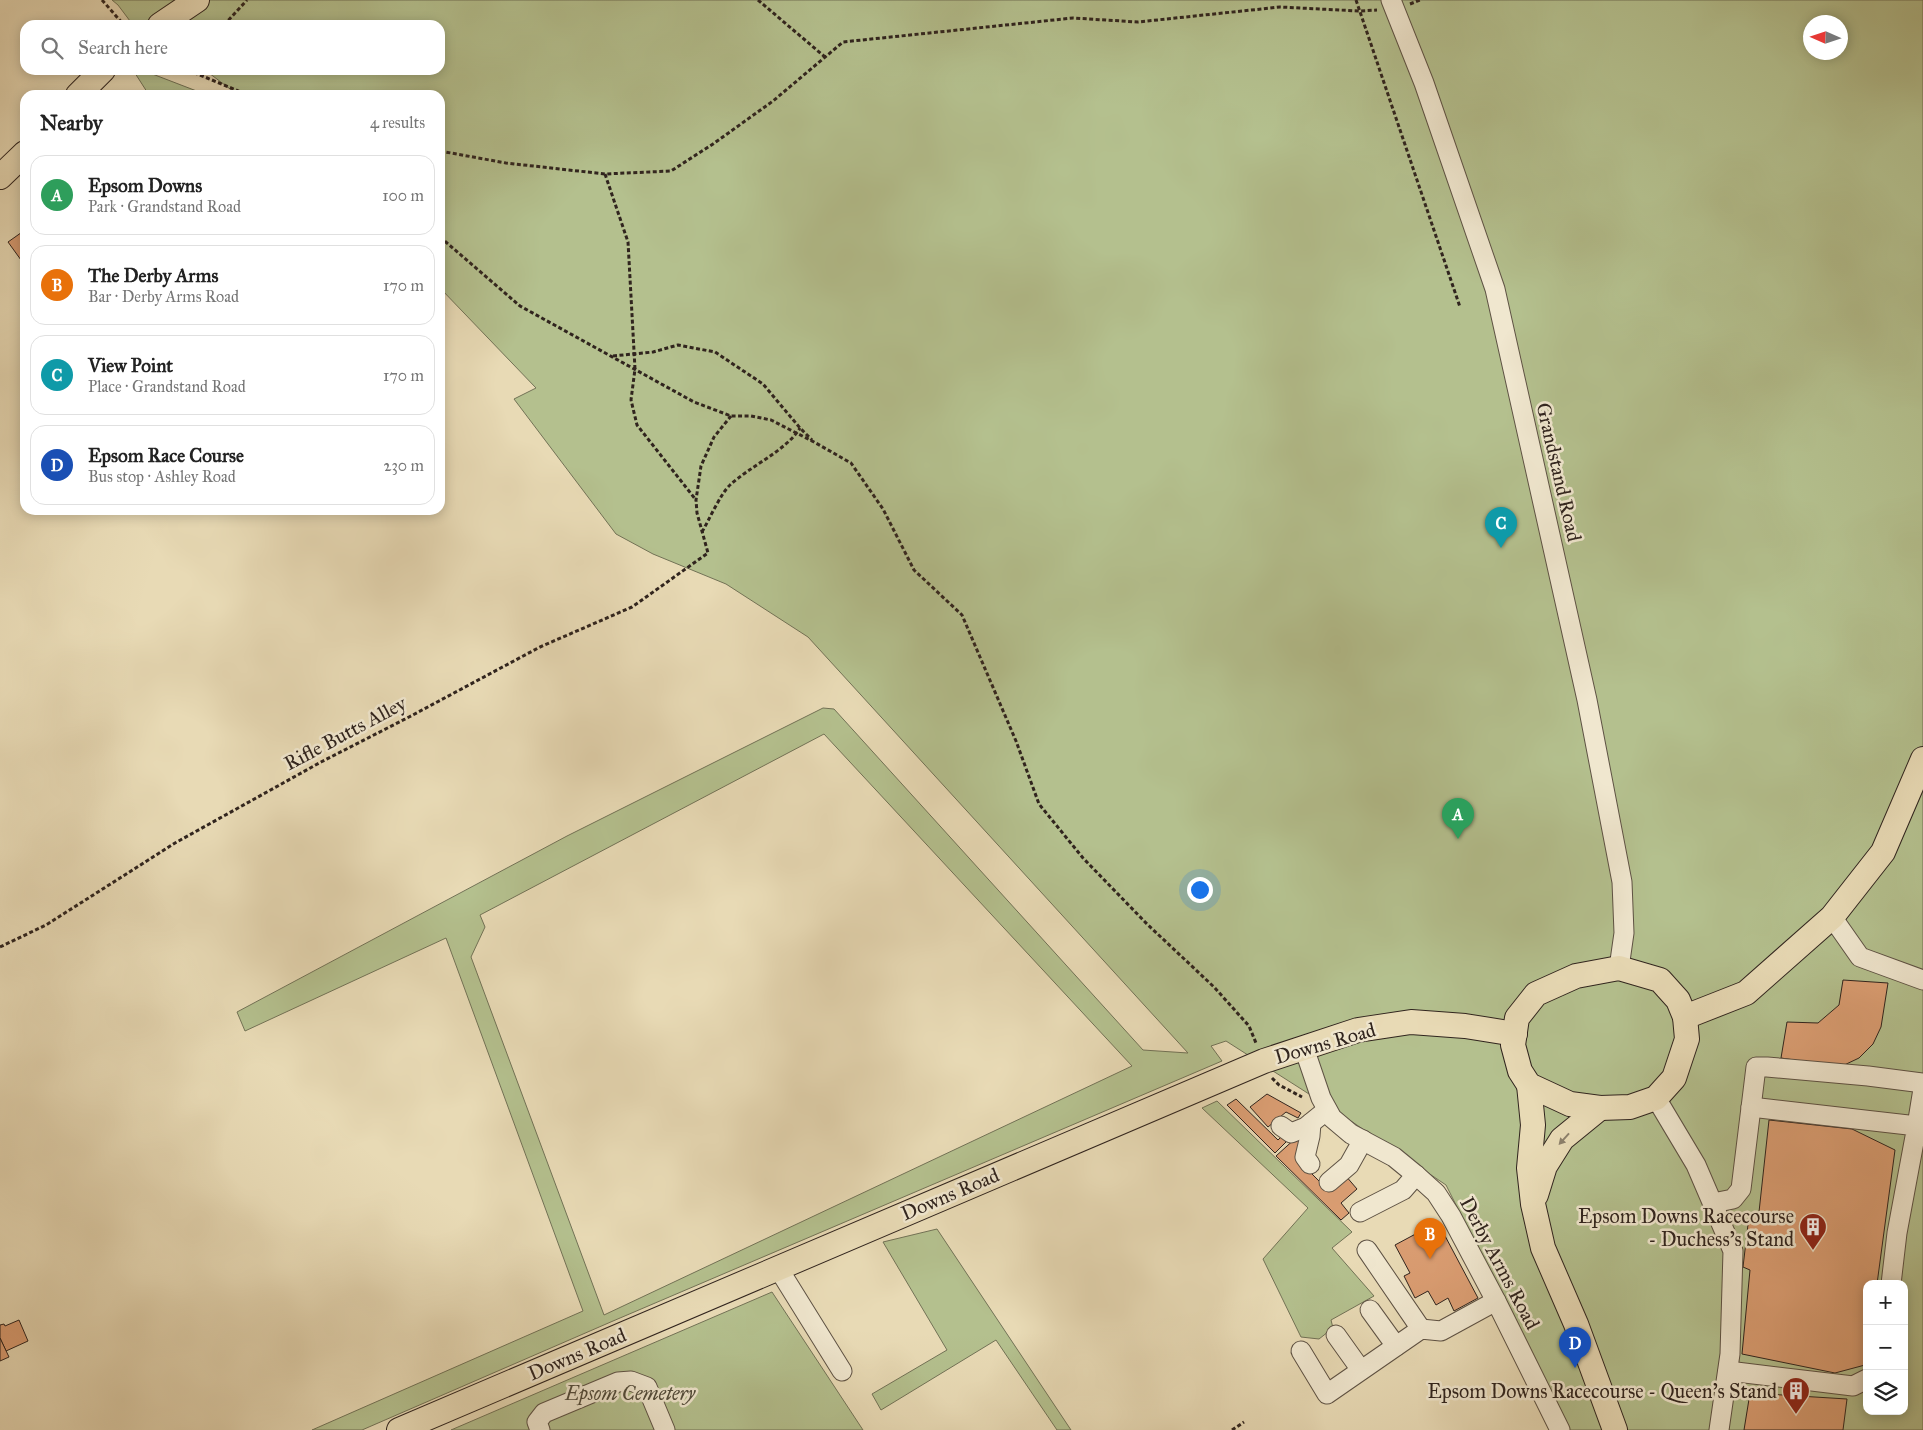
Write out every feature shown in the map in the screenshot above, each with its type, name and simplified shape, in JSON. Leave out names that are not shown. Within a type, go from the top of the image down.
[{"type":"main road","points":[[167,20],[197,0]]},
{"type":"main road","points":[[83,90],[97,75]]},
{"type":"main road","points":[[0,177],[20,158]]},
{"type":"main road","points":[[1685,1017],[1746,992],[1832,917],[1883,852],[1923,760]]},
{"type":"main road","points":[[1529,1085],[1570,1104],[1600,1108],[1630,1107],[1656,1098],[1674,1078],[1686,1039],[1685,1017],[1678,1000],[1660,980],[1619,968],[1576,976],[1536,994],[1517,1018],[1513,1045],[1520,1070],[1529,1085],[1533,1125],[1529,1168],[1533,1204],[1543,1248],[1576,1324],[1615,1430]]},
{"type":"main road","name":"Downs Road","points":[[399,1430],[1264,1061],[1358,1030],[1411,1022],[1465,1026],[1515,1034]]},
{"type":"main road","points":[[1533,1204],[1545,1166],[1562,1139],[1600,1108]]},
{"type":"street","name":"Grandstand Road","points":[[1392,4],[1424,83],[1495,289],[1587,700],[1622,882],[1624,933],[1619,968]]},
{"type":"street","points":[[1832,917],[1860,957],[1923,980]]},
{"type":"street","name":"Derby Arms Road","points":[[1304,1048],[1324,1104],[1332,1118],[1351,1134],[1394,1157],[1436,1193],[1451,1216],[1496,1301],[1560,1430]]},
{"type":"street","points":[[1713,1204],[1733,1199],[1741,1189],[1756,1067],[1767,1066],[1868,1076],[1923,1084]]},
{"type":"street","points":[[1891,1280],[1897,1233],[1923,1089]]},
{"type":"street","points":[[1656,1098],[1696,1165],[1733,1251],[1730,1354],[1719,1430]]},
{"type":"street","points":[[1281,1126],[1291,1134],[1311,1123],[1324,1104]]},
{"type":"street","points":[[1751,1107],[1917,1126]]},
{"type":"street","points":[[1310,1164],[1304,1157],[1310,1136],[1311,1123]]},
{"type":"street","points":[[1330,1182],[1349,1165],[1363,1140]]},
{"type":"street","points":[[1360,1212],[1403,1190],[1416,1175]]},
{"type":"street","points":[[1367,1250],[1422,1329]]},
{"type":"street","points":[[778,1268],[842,1371]]},
{"type":"street","points":[[1301,1351],[1327,1394],[1422,1329],[1441,1331],[1496,1301]]},
{"type":"street","points":[[1370,1310],[1396,1346]]},
{"type":"street","points":[[1336,1335],[1361,1370]]},
{"type":"street","points":[[1728,1371],[1853,1386],[1863,1382]]},
{"type":"street","points":[[540,1430],[537,1422],[544,1413],[618,1382],[631,1381],[647,1387],[664,1430]]},
{"type":"path","points":[[102,0],[120,20]]},
{"type":"path","points":[[229,20],[247,0]]},
{"type":"path","points":[[758,0],[826,58]]},
{"type":"path","points":[[1356,0],[1460,307]]},
{"type":"path","points":[[445,152],[506,163],[605,174],[671,171],[773,102],[844,42],[1073,18],[1138,22],[1280,7],[1359,11],[1420,0]]},
{"type":"path","points":[[200,75],[236,90]]},
{"type":"path","points":[[605,174],[628,242],[634,354],[631,400],[637,425],[696,500]]},
{"type":"path","points":[[445,241],[520,306],[694,402],[732,416],[751,416],[771,420],[851,464],[883,509],[914,570],[962,614],[1016,741],[1038,804],[1084,858],[1147,924],[1214,987],[1249,1026],[1270,1076],[1279,1085],[1309,1100],[1324,1104]]},
{"type":"path","points":[[612,356],[653,352],[678,345],[715,352],[763,384],[814,442]]},
{"type":"path","points":[[702,532],[696,500],[702,466],[714,437],[732,416]]},
{"type":"path","points":[[702,532],[729,486],[797,434],[800,428]]},
{"type":"path","name":"Rifle Butts Alley","points":[[0,947],[46,925],[175,843],[321,762],[540,647],[632,607],[708,553],[702,532]]},
{"type":"path","points":[[1232,1430],[1244,1422]]},
{"type":"green space","points":[[112,0],[1923,0],[1923,1430],[1559,1430],[1545,1382],[1446,1185],[1345,1117],[1226,1041],[1211,1046],[1222,1061],[362,1430],[312,1430],[583,1311],[446,938],[245,1031],[237,1012],[567,836],[823,708],[834,709],[1143,1050],[1188,1053],[808,637],[726,584],[653,554],[616,534],[514,399],[536,388],[445,293],[445,90],[231,90],[212,75],[445,75],[445,20],[129,20]],"holes":[[[824,734],[1132,1066],[604,1315],[471,957],[485,927],[480,915]]]},
{"type":"green space","points":[[136,75],[155,75],[194,90],[146,90]]},
{"type":"green space","points":[[1217,1101],[1352,1232],[1332,1248],[1374,1296],[1331,1320],[1333,1328],[1319,1339],[1301,1337],[1263,1259],[1308,1208],[1202,1108]]},
{"type":"green space","points":[[937,1229],[1071,1430],[1057,1430],[996,1340],[881,1410],[872,1394],[947,1350],[883,1242]]},
{"type":"green space","name":"Epsom Cemetery","points":[[772,1292],[863,1430],[451,1430]]},
{"type":"building","points":[[20,234],[20,259],[8,242]]},
{"type":"building","points":[[1843,980],[1888,983],[1881,1027],[1873,1044],[1859,1058],[1840,1067],[1781,1058],[1787,1022],[1818,1023],[1839,1005]]},
{"type":"building","points":[[1267,1094],[1301,1113],[1298,1118],[1286,1112],[1268,1127],[1250,1107]]},
{"type":"building","points":[[1236,1099],[1278,1140],[1281,1137],[1286,1142],[1275,1153],[1227,1105]]},
{"type":"building","name":"Epsom Downs Racecourse - Duchess’s Stand","points":[[1769,1120],[1852,1129],[1895,1150],[1878,1280],[1863,1280],[1863,1366],[1835,1373],[1742,1354],[1750,1270],[1743,1267],[1749,1216],[1759,1212]]},
{"type":"building","points":[[1297,1137],[1305,1146],[1295,1157],[1330,1192],[1345,1175],[1357,1189],[1341,1203],[1349,1213],[1341,1220],[1276,1156]]},
{"type":"building","points":[[1423,1230],[1429,1242],[1444,1234],[1478,1298],[1454,1311],[1448,1298],[1436,1305],[1428,1291],[1415,1298],[1404,1276],[1410,1273],[1395,1245]]},
{"type":"building","points":[[19,1320],[28,1341],[6,1351],[0,1338],[0,1325],[4,1324],[5,1326]]},
{"type":"building","points":[[0,1338],[9,1357],[0,1361]]},
{"type":"building","name":"Epsom Downs Racecourse - Queen's Stand","points":[[1750,1393],[1847,1399],[1843,1430],[1744,1430]]},
{"type":"place","name":"View Point","points":[[1501,548]]},
{"type":"place","name":"Epsom Downs","points":[[1458,839]]},
{"type":"place","name":"Epsom Downs Racecourse - Duchess’s Stand","points":[[1813,1251]]},
{"type":"place","name":"The Derby Arms","points":[[1430,1259]]},
{"type":"place","name":"Epsom Race Course","points":[[1575,1368]]},
{"type":"place","name":"Epsom Downs Racecourse - Queen's Stand","points":[[1796,1415]]}]
